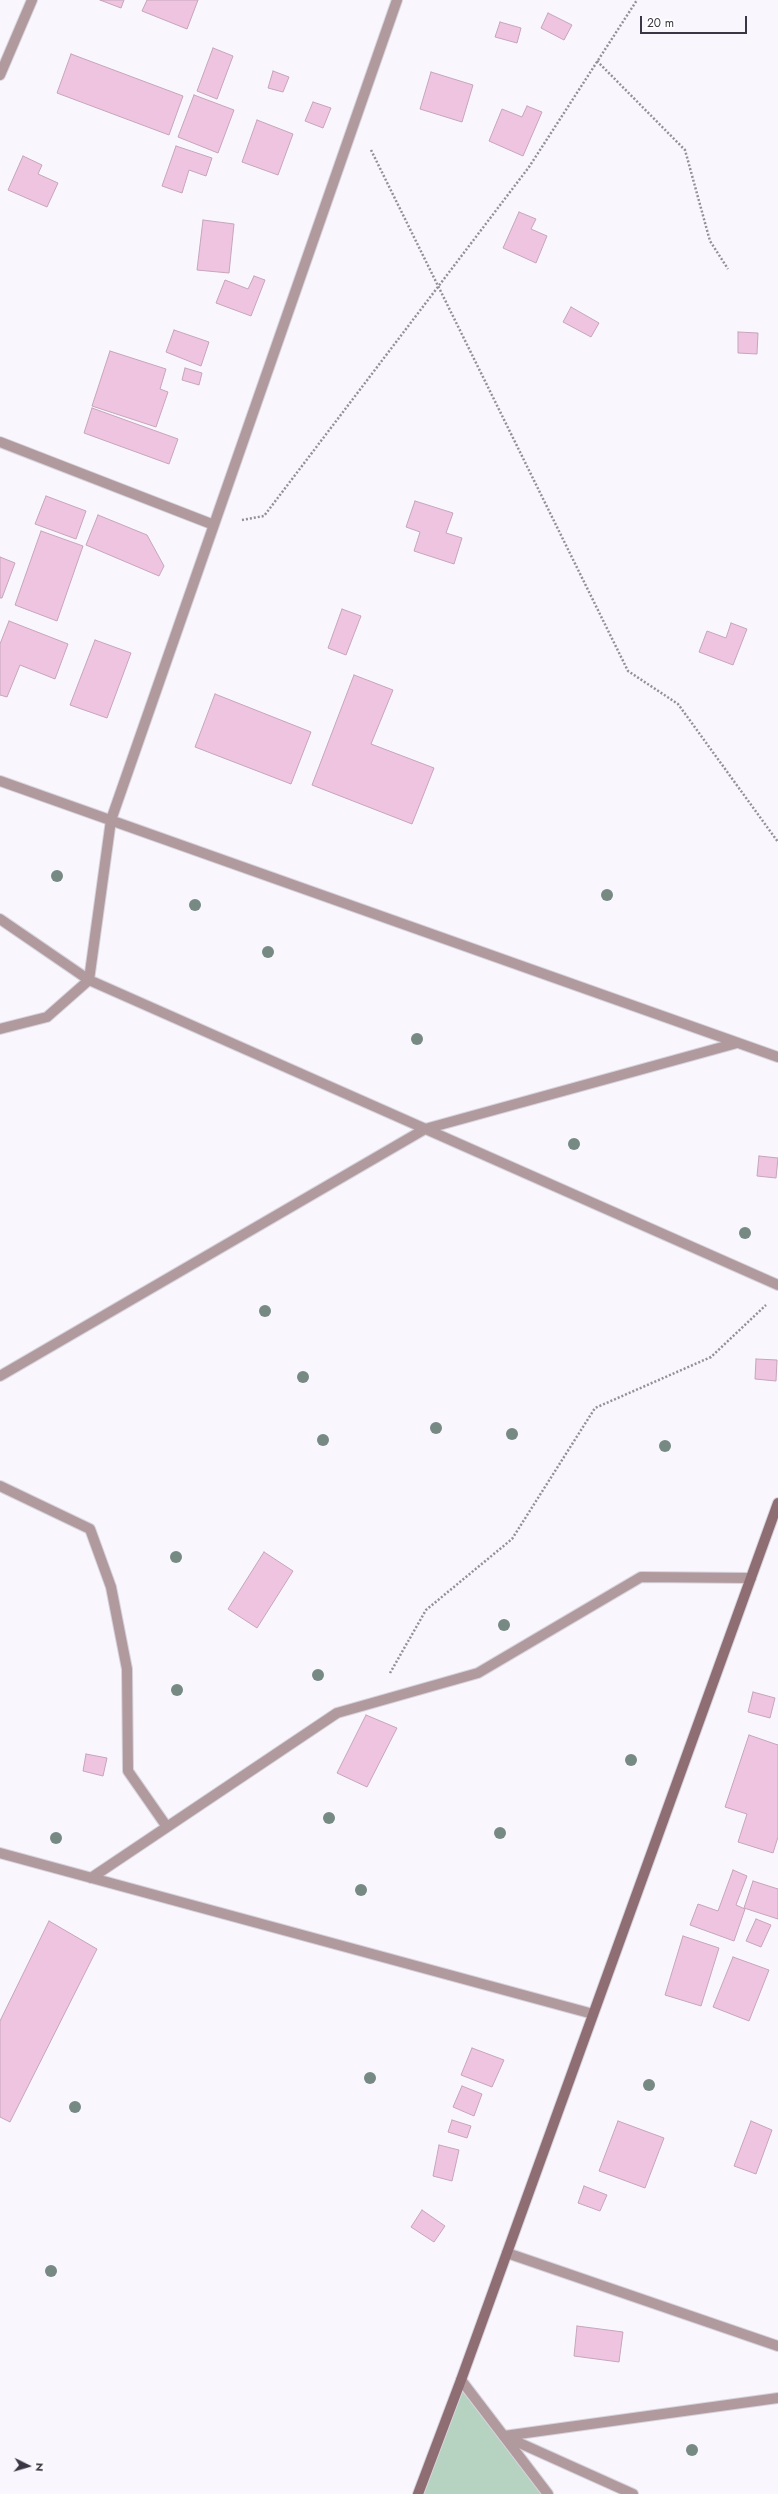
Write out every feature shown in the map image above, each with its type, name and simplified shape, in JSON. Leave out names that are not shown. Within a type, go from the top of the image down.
[{"type":"main road","points":[[418,2494],[594,2014],[778,1503]]},
{"type":"street","points":[[0,74],[32,0]]},
{"type":"street","points":[[0,1029],[47,1017],[89,980],[111,820],[397,0]]},
{"type":"street","points":[[0,442],[214,525]]},
{"type":"street","points":[[0,781],[778,1057]]},
{"type":"street","points":[[0,919],[89,980],[778,1285]]},
{"type":"street","points":[[0,1376],[425,1129],[737,1043]]},
{"type":"street","points":[[0,1486],[90,1529],[110,1587],[127,1669],[128,1771],[167,1827]]},
{"type":"street","points":[[91,1878],[338,1713],[478,1673],[641,1577],[751,1578]]},
{"type":"street","points":[[0,1853],[594,2014]]},
{"type":"street","points":[[507,2253],[778,2346]]},
{"type":"street","points":[[461,2380],[548,2494]]},
{"type":"street","points":[[504,2436],[778,2398]]},
{"type":"street","points":[[504,2436],[633,2494]]},
{"type":"path","points":[[214,525],[264,516],[529,167],[637,0]]},
{"type":"path","points":[[598,61],[685,150],[710,241],[728,268]]},
{"type":"path","points":[[356,119],[439,284],[628,671],[678,704],[778,842]]},
{"type":"path","points":[[372,1703],[426,1610],[512,1539],[595,1408],[711,1357],[772,1299]]},
{"type":"green space","points":[[461,2380],[548,2494],[418,2494]]},
{"type":"building","points":[[100,0],[124,0],[121,8]]},
{"type":"building","points":[[147,0],[198,0],[187,29],[142,11]]},
{"type":"building","points":[[548,13],[572,25],[564,40],[541,28]]},
{"type":"building","points":[[500,22],[521,28],[517,43],[495,37]]},
{"type":"building","points":[[213,48],[233,56],[217,99],[197,91]]},
{"type":"building","points":[[71,54],[183,96],[169,135],[57,93]]},
{"type":"building","points":[[273,71],[289,77],[283,92],[268,88]]},
{"type":"building","points":[[431,72],[473,85],[462,122],[420,109]]},
{"type":"building","points":[[194,95],[234,110],[218,153],[178,137]]},
{"type":"building","points":[[313,102],[331,108],[323,128],[305,121]]},
{"type":"building","points":[[527,106],[542,112],[523,156],[489,141],[502,109],[522,117]]},
{"type":"building","points":[[257,120],[293,134],[278,175],[242,162]]},
{"type":"building","points":[[176,146],[212,158],[206,176],[189,170],[182,193],[162,186]]},
{"type":"building","points":[[23,156],[42,165],[38,174],[58,183],[47,207],[8,190]]},
{"type":"building","points":[[519,212],[536,219],[531,229],[547,236],[536,263],[503,248]]},
{"type":"building","points":[[203,220],[234,224],[229,273],[197,270]]},
{"type":"building","points":[[254,276],[265,280],[251,316],[216,303],[225,280],[248,289]]},
{"type":"building","points":[[571,307],[599,323],[591,337],[563,322]]},
{"type":"building","points":[[174,330],[209,342],[201,366],[166,352]]},
{"type":"building","points":[[738,332],[758,333],[757,354],[738,353]]},
{"type":"building","points":[[110,351],[166,369],[160,389],[168,392],[156,427],[92,406]]},
{"type":"building","points":[[185,368],[202,373],[199,385],[182,380]]},
{"type":"building","points":[[92,408],[178,439],[169,464],[84,433]]},
{"type":"building","points":[[46,496],[86,511],[76,539],[35,524]]},
{"type":"building","points":[[415,501],[453,513],[446,533],[462,538],[454,564],[414,551],[420,532],[406,527]]},
{"type":"building","points":[[98,515],[147,535],[164,566],[159,576],[86,545]]},
{"type":"building","points":[[41,531],[83,546],[57,621],[15,605]]},
{"type":"building","points":[[0,557],[15,563],[2,598],[0,598]]},
{"type":"building","points":[[342,609],[361,616],[346,655],[328,648]]},
{"type":"building","points":[[9,621],[68,644],[55,679],[20,665],[7,697],[0,695],[0,644]]},
{"type":"building","points":[[731,623],[747,629],[733,665],[699,652],[707,631],[726,638]]},
{"type":"building","points":[[95,640],[131,653],[107,718],[70,705]]},
{"type":"building","points":[[354,675],[393,690],[371,744],[434,768],[412,824],[312,785]]},
{"type":"building","points":[[215,694],[311,732],[291,784],[195,747]]},
{"type":"building","points":[[759,1156],[778,1158],[776,1178],[757,1176]]},
{"type":"building","points":[[756,1359],[777,1360],[776,1381],[755,1379]]},
{"type":"building","points":[[264,1552],[293,1571],[257,1628],[228,1609]]},
{"type":"building","points":[[753,1692],[775,1698],[770,1718],[748,1712]]},
{"type":"building","points":[[366,1715],[397,1728],[367,1787],[337,1773]]},
{"type":"building","points":[[749,1735],[778,1745],[778,1837],[773,1853],[738,1842],[747,1814],[725,1807]]},
{"type":"building","points":[[86,1754],[107,1758],[103,1776],[83,1771]]},
{"type":"building","points":[[733,1870],[747,1876],[736,1905],[745,1909],[734,1941],[690,1925],[698,1904],[718,1911]]},
{"type":"building","points":[[753,1881],[778,1889],[778,1919],[744,1908]]},
{"type":"building","points":[[756,1919],[771,1925],[761,1947],[746,1941]]},
{"type":"building","points":[[49,1921],[97,1949],[10,2122],[0,2117],[0,2021]]},
{"type":"building","points":[[683,1936],[719,1948],[701,2006],[665,1995]]},
{"type":"building","points":[[733,1957],[769,1970],[749,2021],[713,2007]]},
{"type":"building","points":[[472,2048],[504,2060],[492,2087],[461,2075]]},
{"type":"building","points":[[462,2086],[482,2094],[474,2116],[453,2107]]},
{"type":"building","points":[[452,2120],[471,2126],[467,2138],[448,2132]]},
{"type":"building","points":[[618,2121],[664,2138],[645,2188],[599,2171]]},
{"type":"building","points":[[751,2121],[772,2130],[756,2174],[734,2166]]},
{"type":"building","points":[[439,2145],[459,2150],[452,2181],[433,2176]]},
{"type":"building","points":[[584,2186],[607,2195],[600,2211],[578,2203]]},
{"type":"building","points":[[422,2210],[445,2226],[434,2242],[411,2227]]},
{"type":"building","points":[[577,2326],[623,2332],[619,2362],[574,2356]]}]
